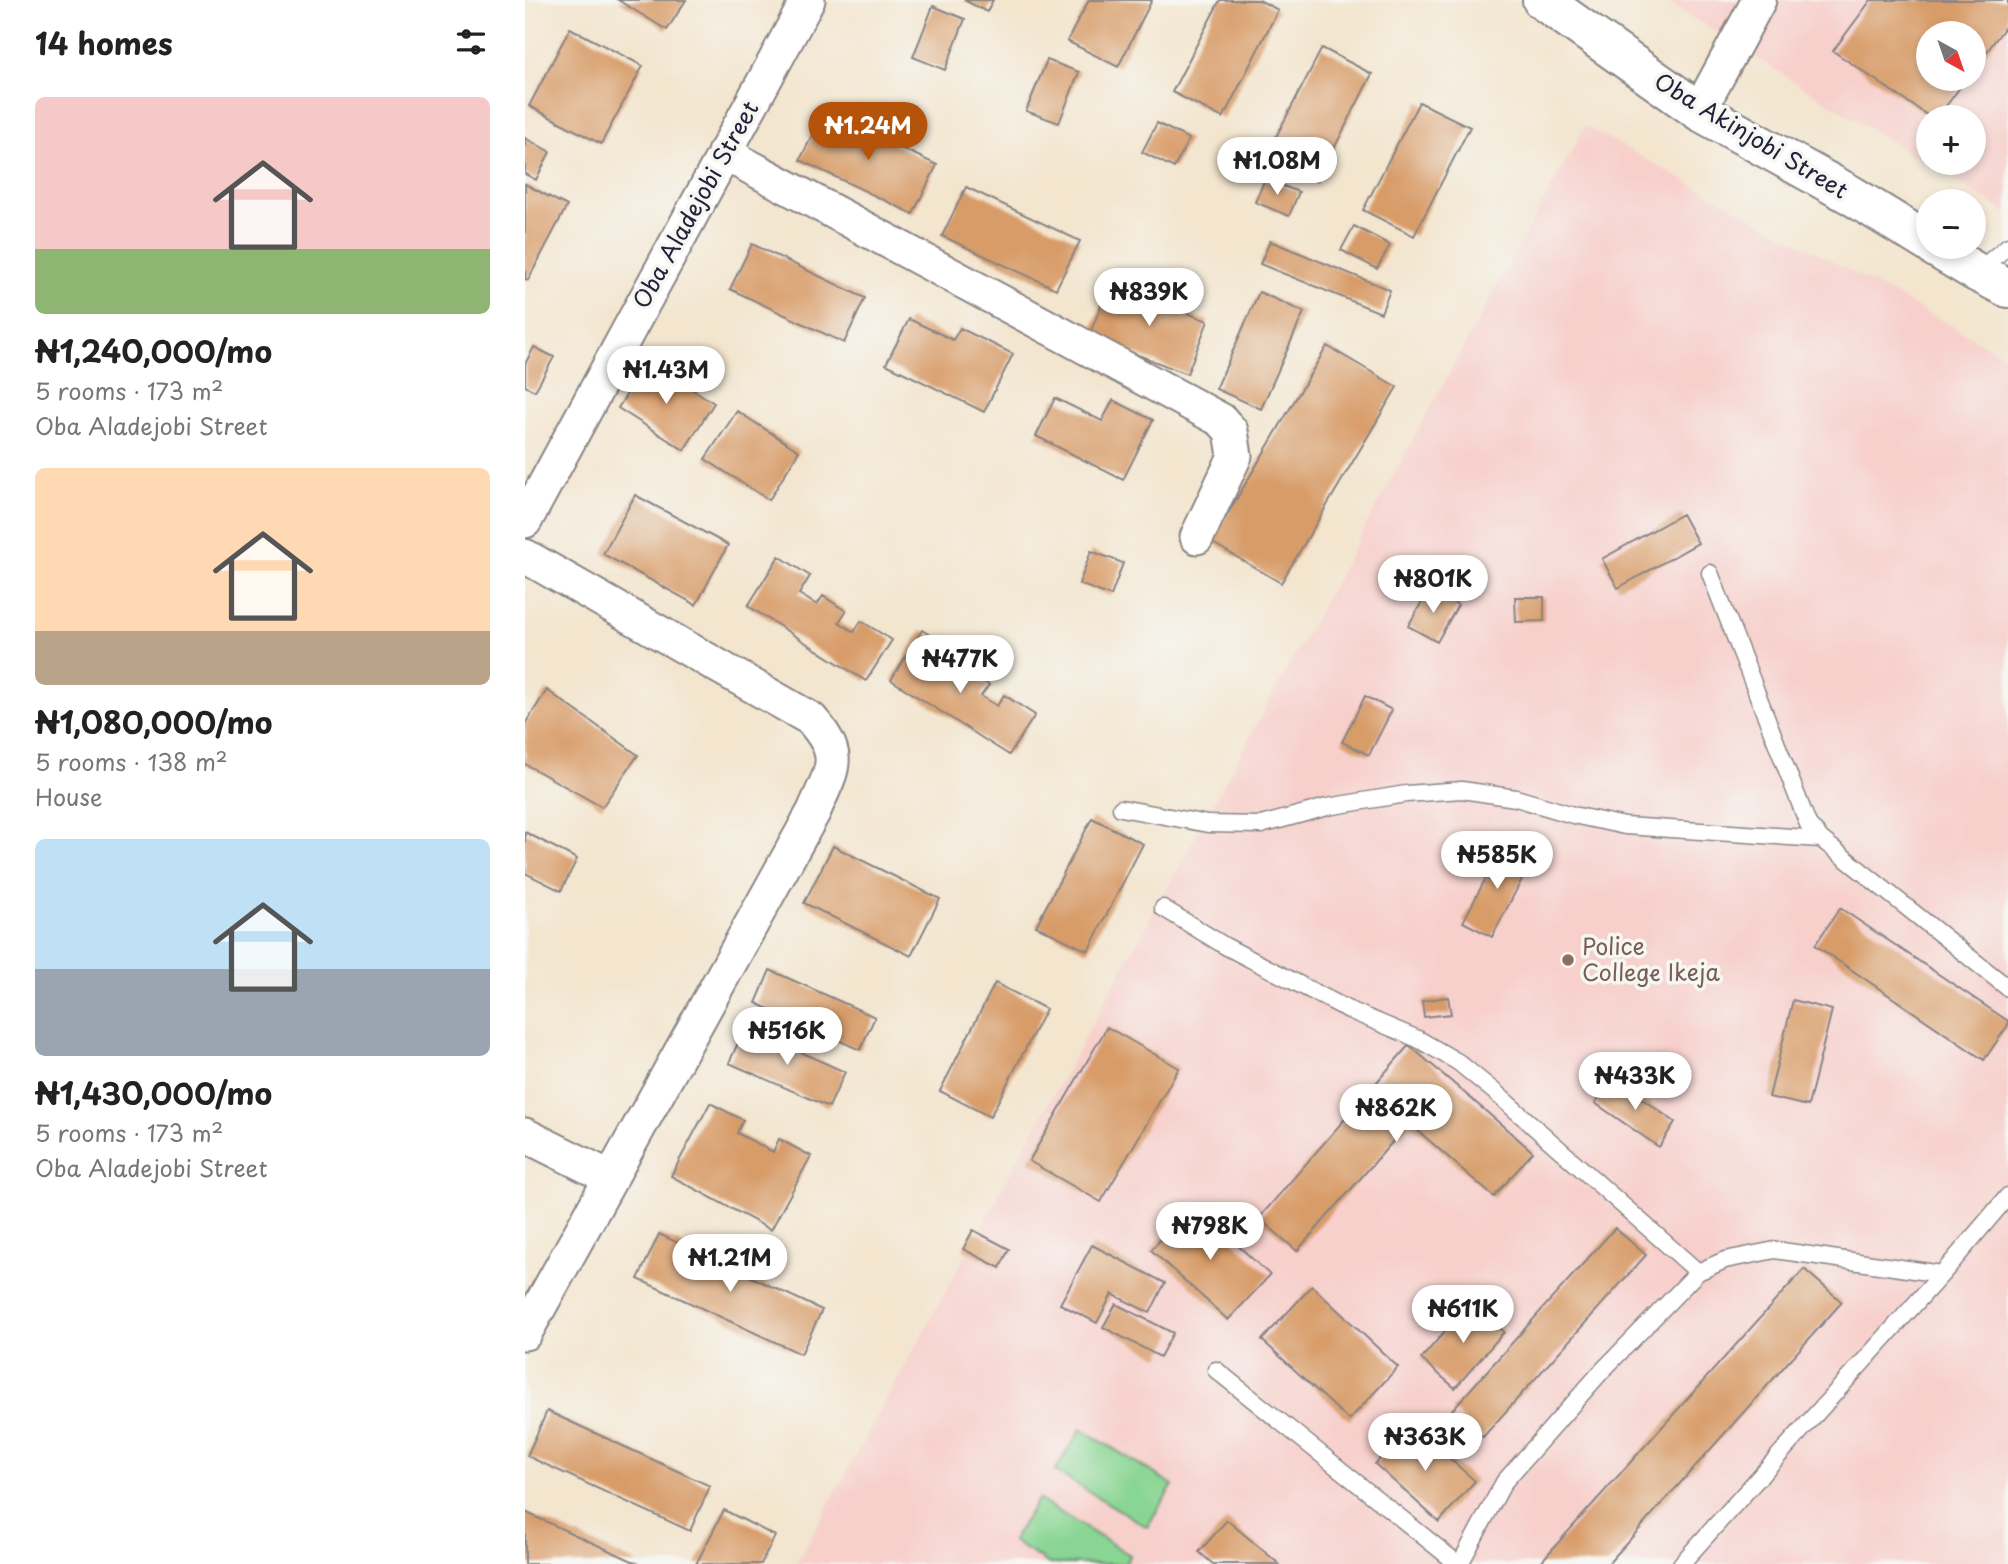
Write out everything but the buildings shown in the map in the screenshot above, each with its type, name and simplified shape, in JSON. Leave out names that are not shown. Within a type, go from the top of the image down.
[{"type":"street","name":"Oba Aladejobi Street","points":[[525,521],[808,0]]},
{"type":"street","name":"Oba Akinjobi Street","points":[[1542,0],[1699,111],[1851,195],[1916,235]]},
{"type":"street","points":[[1699,111],[1759,0]]},
{"type":"street","points":[[724,153],[1221,420],[1231,431],[1235,456],[1197,537]]},
{"type":"street","points":[[1955,259],[1992,280]]},
{"type":"street","points":[[525,556],[811,719],[827,737],[834,764],[814,811],[525,1334]]},
{"type":"street","points":[[525,1135],[611,1178]]},
{"type":"lane","points":[[1992,280],[2008,246]]},
{"type":"lane","points":[[1710,573],[1808,824],[1821,839],[2008,988]]},
{"type":"lane","points":[[1121,808],[1208,824],[1261,825],[1327,807],[1406,794],[1462,790],[1517,798],[1573,815],[1625,826],[1821,839]]},
{"type":"lane","points":[[1163,908],[1225,946],[1349,1010],[1418,1039],[1458,1062],[1698,1272]]},
{"type":"lane","points":[[1681,1564],[1942,1274],[2008,1196]]},
{"type":"lane","points":[[1216,1370],[1459,1564],[1504,1482],[1600,1373],[1698,1272],[1725,1260],[1775,1250],[1942,1274]]},
{"type":"shaded area","points":[[1665,0],[2008,0],[2008,214],[1986,200],[1986,189],[1968,189],[1945,175],[1986,175],[1986,105],[1916,105],[1916,157]]},
{"type":"shaded area","name":"Police College Ikeja","points":[[1585,126],[2008,357],[2008,1564],[796,1564]]},
{"type":"green space","points":[[1081,1429],[1173,1485],[1147,1527],[1055,1471]]},
{"type":"green space","points":[[1038,1499],[1130,1555],[1125,1564],[1049,1564],[1012,1541]]},
{"type":"place","name":"Police College Ikeja","points":[[1568,960]]}]
